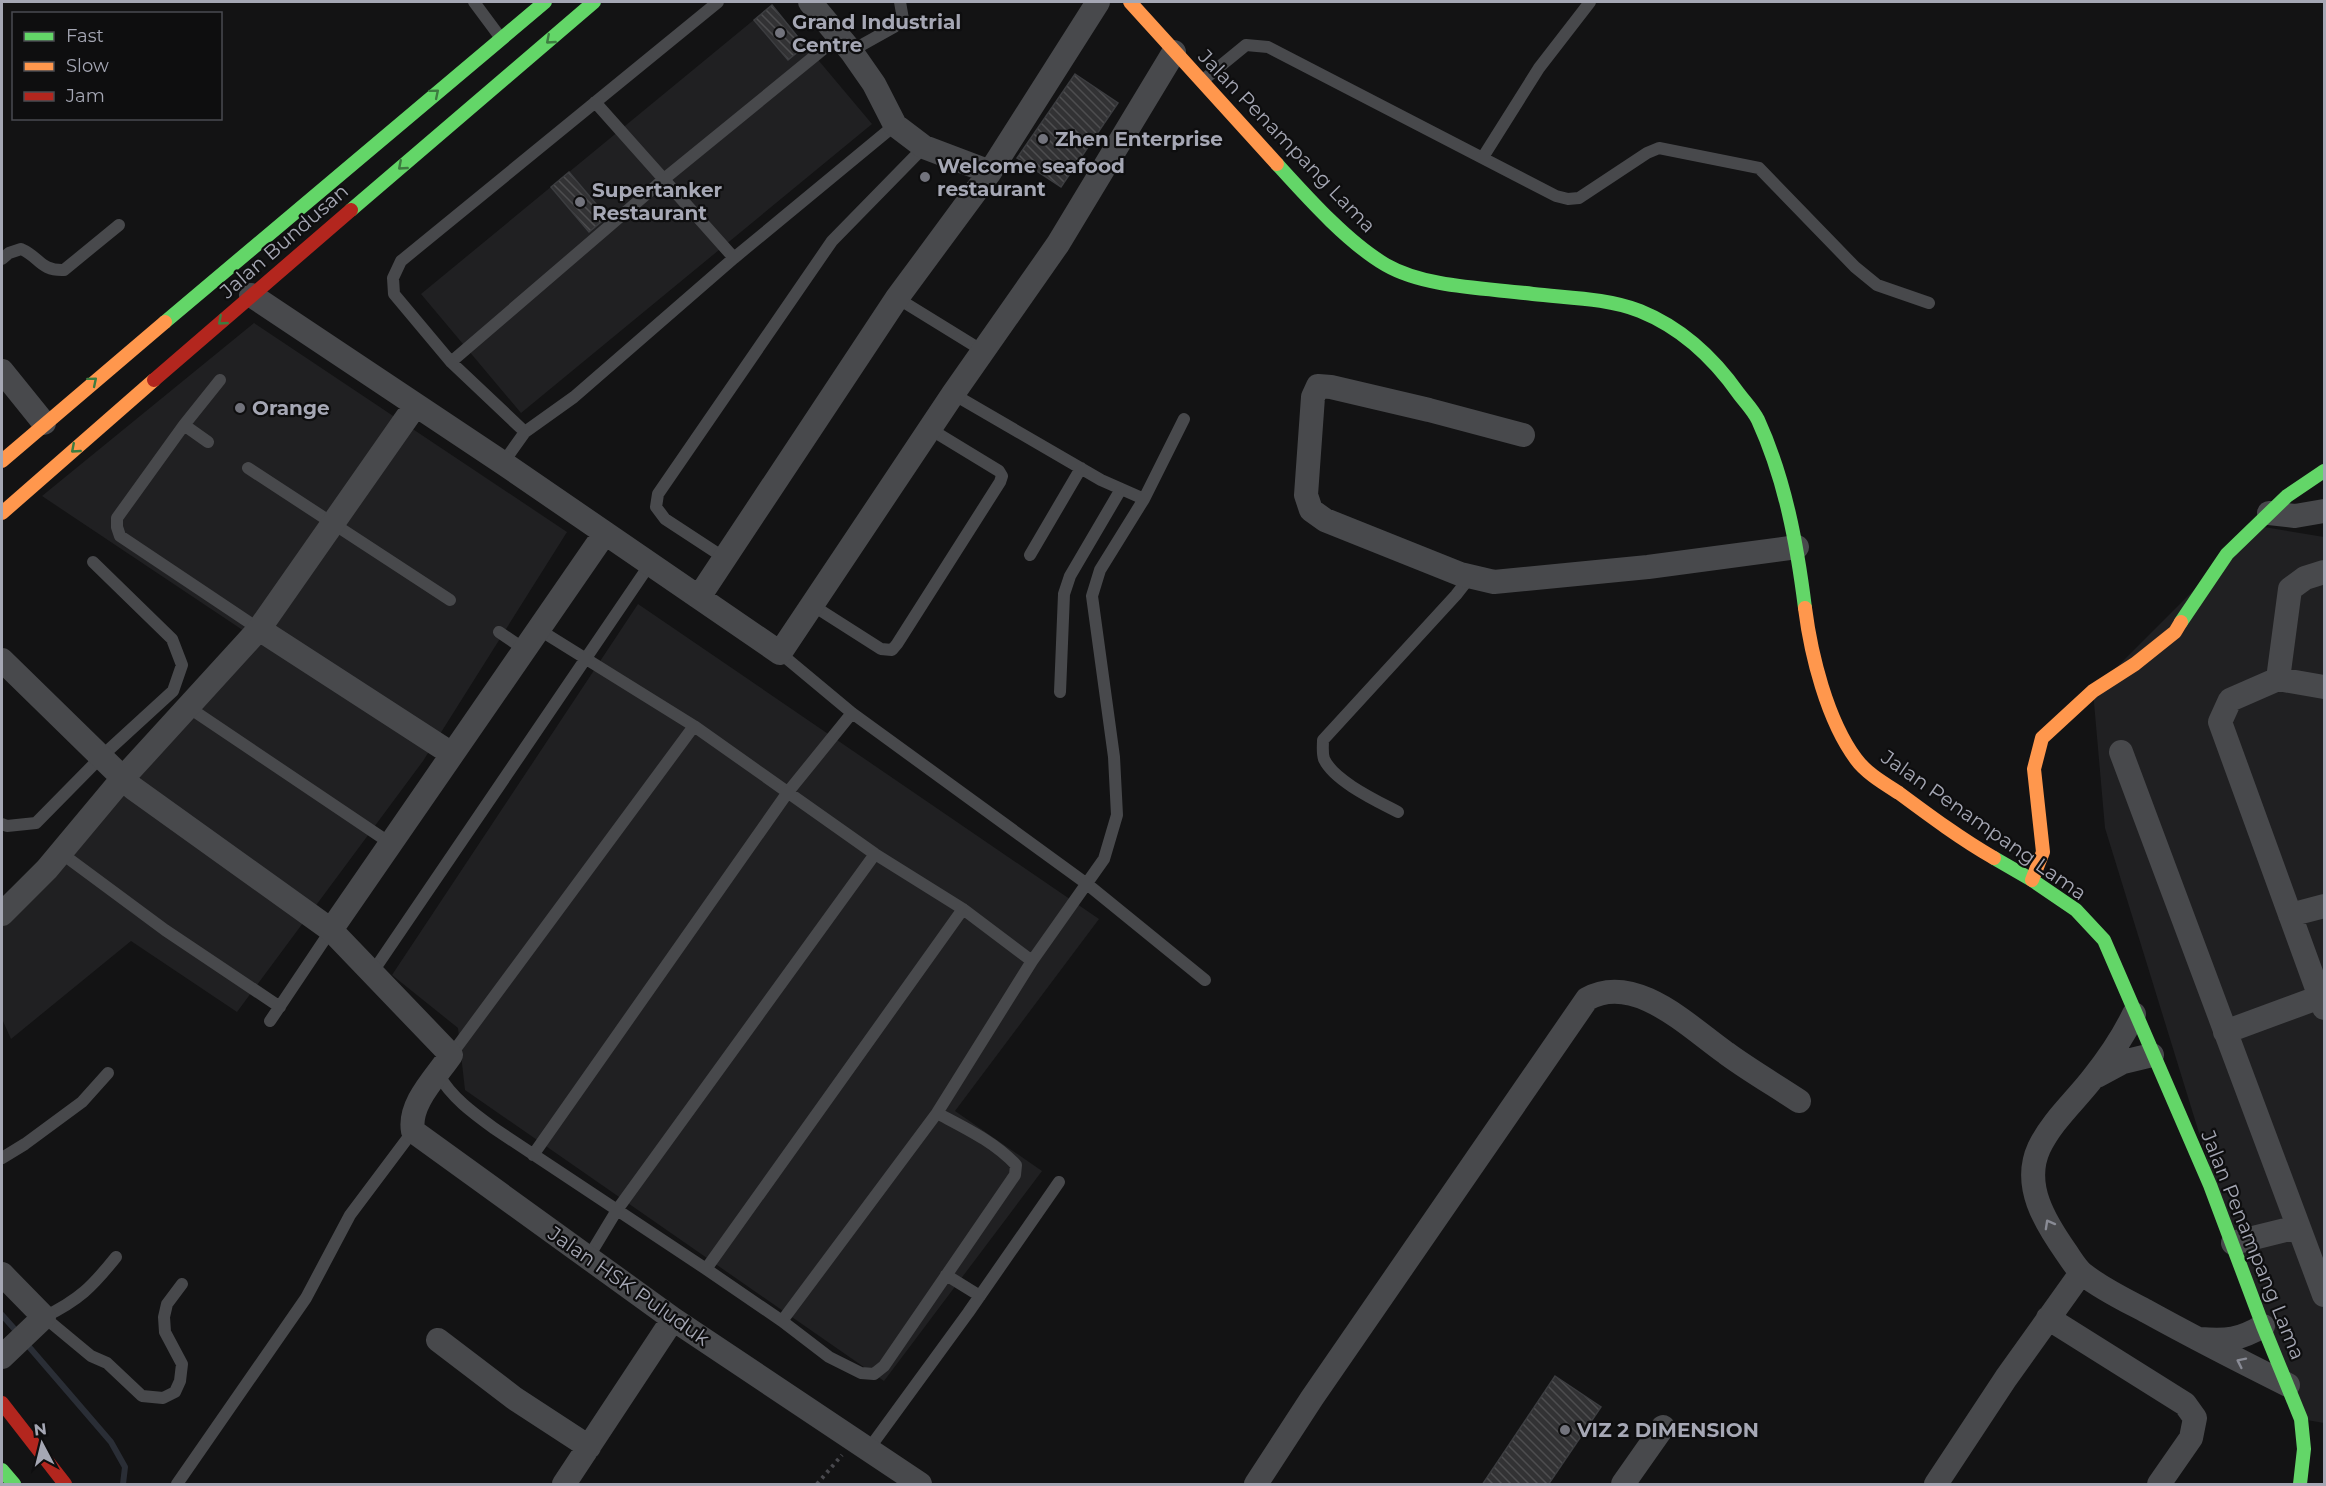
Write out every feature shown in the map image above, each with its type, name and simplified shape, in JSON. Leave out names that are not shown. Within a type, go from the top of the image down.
[{"type":"main road","name":"Jalan Bundusan","points":[[2,461],[44,423],[545,2]]},
{"type":"main road","name":"Jalan Bundusan","points":[[2,513],[594,2]]},
{"type":"main road","name":"Jalan Penampang Lama","points":[[1130,2],[1342,231],[1386,265],[1411,276],[1451,284],[1609,303],[1639,312],[1670,326],[1699,346],[1721,368],[1757,418],[1782,487],[1797,547],[1808,631],[1817,671],[1841,734],[1857,760],[1880,780],[1971,844],[2032,880],[2076,910],[2104,940],[2134,1014],[2210,1185],[2263,1326],[2314,1448],[2301,1485]]},
{"type":"main road","points":[[2032,880],[2043,852],[2034,769],[2042,738],[2093,691],[2135,664],[2175,633],[2227,554],[2287,496],[2325,471]]},
{"type":"main road","points":[[2,1403],[66,1485]]},
{"type":"main road","points":[[2,1470],[14,1485]]},
{"type":"street","points":[[810,2],[874,84],[895,125],[924,147],[990,172]]},
{"type":"street","points":[[699,597],[723,557],[897,298],[990,172],[1098,2]]},
{"type":"street","points":[[251,296],[503,463],[780,653],[953,394],[1058,244],[1174,52]]},
{"type":"street","points":[[2,371],[44,423]]},
{"type":"street","points":[[1523,435],[1430,410],[1318,386],[1313,397],[1306,495],[1311,510],[1325,520],[1460,574],[1494,582],[1648,567],[1797,547]]},
{"type":"street","points":[[2,914],[61,853],[123,778],[260,629],[415,406]]},
{"type":"street","points":[[2269,513],[2295,516],[2325,511]]},
{"type":"street","points":[[331,930],[605,532]]},
{"type":"street","points":[[2278,679],[2290,589],[2305,578],[2325,572]]},
{"type":"street","points":[[260,629],[452,754]]},
{"type":"street","points":[[2,660],[133,788],[331,930],[372,973],[444,1065],[415,1108],[411,1120],[413,1131]]},
{"type":"street","points":[[2225,1032],[2322,1003],[2220,722],[2230,700],[2278,679],[2321,687],[2325,710]]},
{"type":"street","points":[[2121,752],[2325,1295]]},
{"type":"street","points":[[2290,915],[2325,906]]},
{"type":"street","points":[[1260,1482],[1312,1398],[1587,999],[1596,994],[1612,992],[1639,995],[1664,1007],[1727,1054],[1799,1101]]},
{"type":"street","points":[[2134,1014],[2126,1032],[2092,1079],[2056,1121],[2038,1149],[2032,1175],[2036,1201],[2055,1236],[2081,1273],[2194,1339],[2288,1385]]},
{"type":"street","points":[[2092,1079],[2123,1062],[2152,1055]]},
{"type":"street","name":"Jalan HSK Puluduk","points":[[413,1131],[673,1319],[920,1485]]},
{"type":"street","points":[[2233,1243],[2298,1227]]},
{"type":"street","points":[[1936,1485],[2048,1318],[2081,1273]]},
{"type":"street","points":[[2,1274],[39,1322],[9,1351]]},
{"type":"street","points":[[2048,1318],[2185,1404],[2195,1418],[2191,1438],[2159,1485]]},
{"type":"street","points":[[564,1485],[673,1319]]},
{"type":"street","points":[[2194,1339],[2228,1341],[2246,1336],[2263,1326]]},
{"type":"street","points":[[438,1340],[514,1398],[589,1447]]},
{"type":"street","points":[[1623,1485],[1663,1427]]},
{"type":"lane","points":[[474,2],[500,38]]},
{"type":"lane","points":[[525,432],[451,362],[393,294],[393,278],[401,261],[718,2]]},
{"type":"lane","points":[[451,362],[664,179],[844,44],[894,27],[903,19],[900,2]]},
{"type":"lane","points":[[1482,157],[1539,68],[1590,2]]},
{"type":"lane","points":[[1202,82],[1246,45],[1268,47],[1556,196],[1568,199],[1579,198],[1647,153],[1659,148],[1759,168],[1855,267],[1877,285],[1929,303]]},
{"type":"lane","points":[[595,102],[734,258]]},
{"type":"lane","points":[[503,463],[525,432],[574,397],[734,258],[895,125]]},
{"type":"lane","points":[[723,557],[664,519],[656,507],[658,494],[832,241],[924,147]]},
{"type":"lane","points":[[2,259],[9,253],[21,249],[30,252],[42,266],[54,271],[64,270],[119,225]]},
{"type":"lane","points":[[897,298],[983,351]]},
{"type":"lane","points":[[220,380],[184,425],[117,518],[117,528],[120,536],[260,629]]},
{"type":"lane","points":[[953,394],[1081,468],[1144,500]]},
{"type":"lane","points":[[782,1321],[937,1113],[1032,961],[1104,860],[1117,815],[1114,757],[1092,596],[1100,570],[1144,500],[1184,419]]},
{"type":"lane","points":[[184,425],[208,442]]},
{"type":"lane","points":[[812,605],[881,649],[892,650],[897,644],[1002,476],[999,471],[930,429]]},
{"type":"lane","points":[[248,468],[450,600]]},
{"type":"lane","points":[[1029,555],[1081,468]]},
{"type":"lane","points":[[1060,692],[1064,594],[1070,576],[1121,489]]},
{"type":"lane","points":[[2,824],[7,826],[36,823],[102,756],[172,691],[182,665],[172,639],[93,562]]},
{"type":"lane","points":[[372,973],[650,564]]},
{"type":"lane","points":[[1398,812],[1362,794],[1331,769],[1324,759],[1323,740],[1470,577]]},
{"type":"lane","points":[[538,629],[694,726],[875,854],[963,909],[1032,961]]},
{"type":"lane","points":[[499,632],[524,649]]},
{"type":"lane","points":[[780,653],[852,713],[1087,884],[1205,980]]},
{"type":"lane","points":[[188,707],[390,843]]},
{"type":"lane","points":[[533,1155],[788,792],[852,713]]},
{"type":"lane","points":[[694,726],[444,1065],[446,1088],[462,1104],[533,1155],[706,1269],[782,1321],[829,1357],[861,1373],[874,1374],[884,1366],[1015,1175],[1016,1165],[1008,1156],[937,1113]]},
{"type":"lane","points":[[61,853],[156,924],[279,1007]]},
{"type":"lane","points":[[588,1258],[616,1210],[875,854]]},
{"type":"lane","points":[[706,1269],[963,909]]},
{"type":"lane","points":[[270,1021],[331,930]]},
{"type":"lane","points":[[2,1158],[26,1144],[82,1102],[108,1073]]},
{"type":"lane","points":[[182,1483],[306,1298],[350,1215],[413,1131]]},
{"type":"lane","points":[[861,1445],[980,1296],[1059,1182]]},
{"type":"lane","points":[[116,1257],[90,1289],[39,1322],[91,1356],[107,1363],[142,1396],[163,1398],[175,1392],[180,1381],[182,1364],[165,1332],[164,1317],[167,1304],[182,1284]]},
{"type":"lane","points":[[946,1275],[980,1296]]},
{"type":"path","points":[[817,1485],[861,1445]]},
{"type":"shaded area","name":"Grand Industrial Centre","points":[[772,5],[872,124],[521,413],[421,294]]},
{"type":"shaded area","points":[[254,323],[567,532],[423,761],[237,1012],[131,941],[11,1039],[2,1019],[2,925],[250,635],[42,496]]},
{"type":"shaded area","points":[[2258,526],[2324,537],[2324,1423],[2301,1419],[2233,1243],[2105,828],[2093,691]]},
{"type":"shaded area","points":[[638,604],[1099,919],[955,1111],[1042,1171],[884,1381],[465,1090],[458,1028],[392,975]]},
{"type":"building","name":"Grand Industrial Centre","points":[[772,5],[805,46],[788,60],[754,20]]},
{"type":"building","points":[[1075,74],[1118,103],[1061,187],[1017,158]]},
{"type":"building","name":"Supertanker Restaurant","points":[[569,172],[607,217],[589,232],[551,187]]},
{"type":"building","points":[[1555,1376],[1601,1407],[1548,1485],[1482,1485]]},
{"type":"waterway","points":[[2,1315],[18,1333]]},
{"type":"waterway","points":[[24,1341],[111,1442],[125,1467],[123,1484]]},
{"type":"traffic: fast","points":[[165,322],[545,2]]},
{"type":"traffic: fast","points":[[351,210],[594,2]]},
{"type":"traffic: fast","points":[[1277,164],[1357,245],[1402,273],[1458,286],[1614,303],[1655,318],[1696,345],[1718,368],[1758,420],[1776,465],[1789,512],[1805,608]]},
{"type":"traffic: fast","points":[[2181,622],[2227,554],[2287,496],[2324,471]]},
{"type":"traffic: fast","points":[[1994,858],[2076,910],[2104,940],[2210,1185],[2301,1419],[2304,1449],[2300,1484]]},
{"type":"traffic: fast","points":[[2,1470],[14,1484]]},
{"type":"traffic: slow","points":[[1130,2],[1277,164]]},
{"type":"traffic: slow","points":[[2,461],[165,322]]},
{"type":"traffic: slow","points":[[2,513],[154,380]]},
{"type":"traffic: slow","points":[[1805,608],[1811,646],[1822,686],[1837,726],[1856,759],[1876,778],[1994,858]]},
{"type":"traffic: slow","points":[[2032,880],[2043,852],[2034,769],[2042,738],[2093,691],[2135,664],[2175,632],[2181,622]]},
{"type":"traffic: jam","points":[[154,380],[351,210]]},
{"type":"traffic: jam","points":[[2,1403],[65,1484]]},
{"type":"place","name":"Grand Industrial Centre","points":[[780,33]]},
{"type":"place","name":"Zhen Enterprise","points":[[1043,139]]},
{"type":"place","name":"Welcome seafood restaurant","points":[[925,177]]},
{"type":"place","name":"Supertanker Restaurant","points":[[580,202]]},
{"type":"place","name":"Orange","points":[[240,408]]},
{"type":"place","name":"VIZ 2 DIMENSION","points":[[1565,1430]]}]
